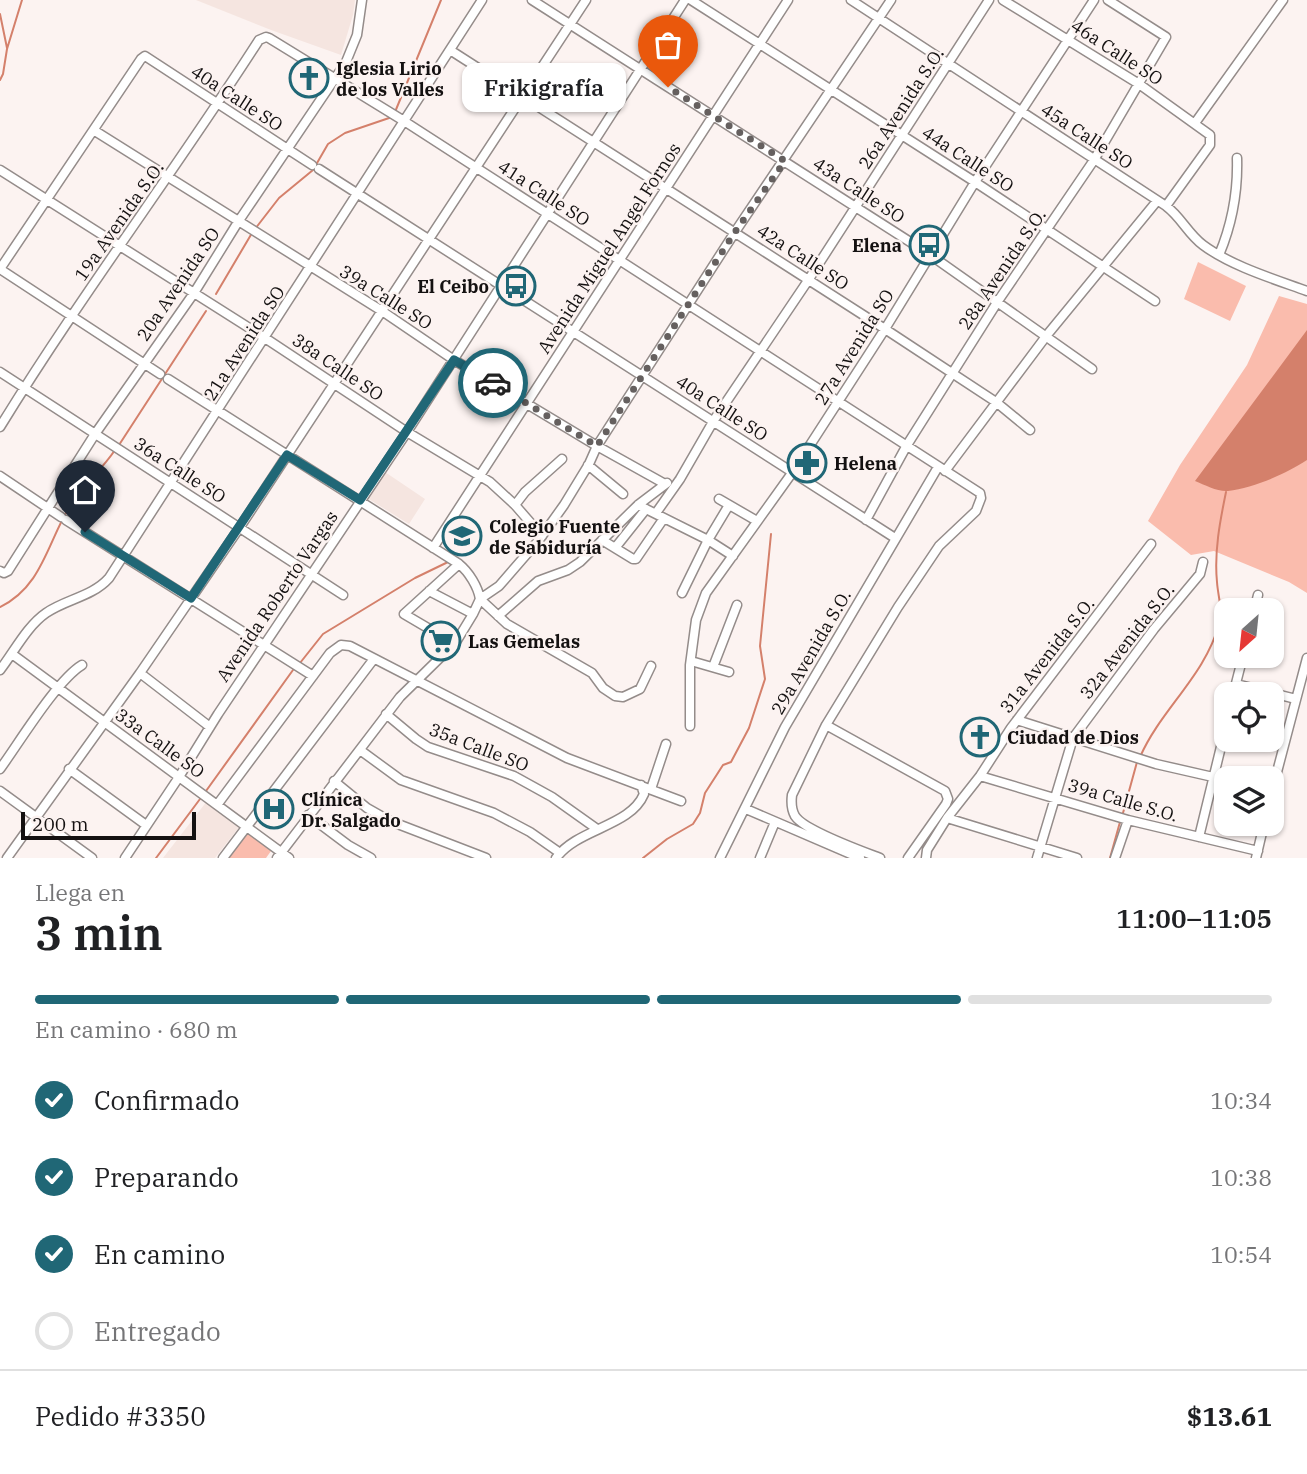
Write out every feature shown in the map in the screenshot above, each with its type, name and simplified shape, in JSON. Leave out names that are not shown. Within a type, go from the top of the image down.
[{"type":"street","name":"20a Avenida SO","points":[[0,571],[4,573],[8,570],[95,433],[194,293],[238,222],[346,62],[357,35],[362,0]]},
{"type":"street","name":"21a Avenida SO","points":[[0,670],[28,631],[45,613],[101,587],[124,557],[358,194],[397,117],[450,50],[482,0]]},
{"type":"street","name":"43a Calle SO","points":[[532,0],[929,254],[1092,369]]},
{"type":"street","points":[[7,858],[140,673],[240,527],[586,0]]},
{"type":"street","name":"Avenida Roberto Vargas","points":[[125,858],[209,727],[454,360],[685,0]]},
{"type":"street","name":"44a Calle SO","points":[[691,0],[975,181],[1155,301]]},
{"type":"street","name":"Avenida Miguel Angel Fornos","points":[[433,548],[788,0]]},
{"type":"street","name":"45a Calle SO","points":[[850,0],[1176,214],[1202,245],[1219,255],[1307,292]]},
{"type":"street","points":[[279,855],[400,697],[455,644],[480,599],[499,586],[542,536],[735,232],[891,0]]},
{"type":"street","name":"26a Avenida S.O.","points":[[615,548],[636,559],[713,421],[809,279],[989,0]]},
{"type":"street","name":"46a Calle SO","points":[[1003,0],[1139,84],[1210,135]]},
{"type":"street","name":"27a Avenida SO","points":[[690,726],[691,661],[696,620],[706,593],[792,474],[975,181],[1094,0]]},
{"type":"street","name":"28a Avenida S.O.","points":[[866,520],[907,445],[1094,160],[1166,37],[1108,0]]},
{"type":"street","points":[[1195,123],[1283,0]]},
{"type":"street","name":"41a Calle SO","points":[[266,37],[397,117],[980,492],[982,498],[976,511],[939,546],[826,725]]},
{"type":"street","name":"19a Avenida S.O.","points":[[0,427],[258,40],[266,37]]},
{"type":"street","name":"42a Calle SO","points":[[450,50],[809,279],[996,402],[1030,430]]},
{"type":"street","name":"40a Calle SO","points":[[94,131],[141,59],[145,57],[895,538]]},
{"type":"street","points":[[94,131],[0,269],[218,412],[459,564],[479,592],[480,599],[498,615],[536,643],[592,673],[603,688],[615,696],[623,697],[640,689],[651,666]]},
{"type":"street","name":"39a Calle SO","points":[[94,131],[382,311],[454,360],[665,484]]},
{"type":"street","name":"29a Avenida S.O.","points":[[720,858],[785,727],[895,538],[941,469],[1104,265],[1161,204],[1210,145],[1210,135]]},
{"type":"street","points":[[1219,255],[1228,232],[1238,181],[1237,158]]},
{"type":"street","name":"38a Calle SO","points":[[0,170],[265,338],[407,432],[490,482],[542,536]]},
{"type":"street","name":"36a Calle SO","points":[[0,372],[344,594]]},
{"type":"street","points":[[515,505],[525,492],[562,459]]},
{"type":"street","points":[[588,466],[623,494]]},
{"type":"street","points":[[0,476],[313,676]]},
{"type":"street","points":[[498,615],[538,581],[568,570],[580,562],[665,484],[680,479]]},
{"type":"street","points":[[719,499],[757,522]]},
{"type":"street","points":[[682,593],[729,505]]},
{"type":"street","points":[[642,507],[708,540],[733,556]]},
{"type":"street","points":[[603,540],[615,548],[642,507]]},
{"type":"street","name":"31a Avenida S.O.","points":[[926,858],[927,850],[947,818],[980,776],[992,754],[1151,544]]},
{"type":"street","name":"32a Avenida S.O.","points":[[1037,858],[1073,738],[1154,629],[1200,574],[1203,562]]},
{"type":"street","points":[[455,644],[404,614],[459,564]]},
{"type":"street","points":[[429,591],[473,614]]},
{"type":"street","points":[[713,667],[737,605]]},
{"type":"street","points":[[217,805],[330,653],[341,645],[350,646],[567,758],[681,801]]},
{"type":"street","name":"33a Calle SO","points":[[12,654],[247,826],[279,855],[289,858]]},
{"type":"street","points":[[1279,766],[1307,658]]},
{"type":"street","points":[[223,858],[258,808],[373,660]]},
{"type":"street","points":[[691,661],[729,672]]},
{"type":"street","points":[[0,769],[73,670],[82,664]]},
{"type":"street","points":[[140,673],[209,727]]},
{"type":"street","points":[[1284,696],[1296,699]]},
{"type":"street","name":"35a Calle SO","points":[[386,714],[428,747],[514,776],[552,797],[597,829]]},
{"type":"street","points":[[1017,720],[1156,764],[1213,777]]},
{"type":"street","points":[[880,858],[811,828],[794,816],[792,795],[826,725],[945,791],[948,799],[946,804],[908,858]]},
{"type":"street","points":[[651,789],[666,744]]},
{"type":"street","points":[[360,750],[401,780],[494,813],[530,832],[558,855],[576,840],[633,811],[644,794],[642,785]]},
{"type":"street","points":[[1199,837],[1219,752]]},
{"type":"street","points":[[69,769],[146,825]]},
{"type":"street","name":"39a Calle S.O.","points":[[980,776],[1128,820],[1257,854]]},
{"type":"street","points":[[334,781],[367,808],[390,821],[486,858]]},
{"type":"street","points":[[0,791],[92,858]]},
{"type":"street","points":[[746,809],[860,858]]},
{"type":"street","points":[[308,815],[348,845],[371,858]]},
{"type":"street","points":[[947,818],[1077,858]]},
{"type":"street","points":[[1115,858],[1128,820]]},
{"type":"street","points":[[760,858],[775,822]]},
{"type":"street","points":[[1257,854],[1261,836]]},
{"type":"shaded area","points":[[196,0],[355,0],[341,55]]},
{"type":"shaded area","points":[[1198,262],[1246,286],[1230,321],[1184,299]]},
{"type":"shaded area","points":[[1279,296],[1307,304],[1307,593],[1289,582],[1214,551],[1191,555],[1148,521],[1180,465],[1247,365]]},
{"type":"shaded area","points":[[1307,330],[1307,460],[1269,480],[1228,491],[1195,481]]},
{"type":"shaded area","points":[[385,472],[425,499],[409,524],[367,498]]},
{"type":"shaded area","points":[[207,801],[240,826],[215,858],[163,858]]},
{"type":"shaded area","points":[[248,832],[271,851],[266,858],[229,858]]},
{"type":"waterway","points":[[0,80],[22,0]]},
{"type":"waterway","points":[[395,112],[441,0]]},
{"type":"waterway","points":[[0,14],[7,48]]},
{"type":"waterway","points":[[255,229],[279,198],[313,170],[328,144],[345,133],[392,117]]},
{"type":"waterway","points":[[216,294],[252,233]]},
{"type":"waterway","points":[[119,445],[206,311]]},
{"type":"waterway","points":[[0,607],[15,598],[36,574],[64,515],[115,450]]},
{"type":"waterway","points":[[1140,757],[1159,723],[1204,660],[1219,624],[1216,559],[1226,492]]},
{"type":"waterway","points":[[643,858],[667,839],[693,824],[700,813],[705,793],[723,765],[731,762],[749,728],[765,679],[760,646],[771,534]]},
{"type":"waterway","points":[[300,663],[323,634],[415,578],[448,562]]},
{"type":"waterway","points":[[206,791],[293,670]]},
{"type":"waterway","points":[[1123,813],[1137,762]]},
{"type":"waterway","points":[[156,858],[200,799]]},
{"type":"waterway","points":[[1110,858],[1120,822]]},
{"type":"way so far","points":[[493,383],[597,446],[735,232],[785,161],[668,87]]},
{"type":"place","name":"Iglesia Lirio de los Valles","points":[[309,78]]},
{"type":"place","name":"Frikigrafía","points":[[668,87]]},
{"type":"place","name":"Elena","points":[[929,245]]},
{"type":"place","name":"El Ceibo","points":[[516,286]]},
{"type":"place","name":"Helena","points":[[807,463]]},
{"type":"place","name":"Colegio Fuente de Sabiduría","points":[[462,536]]},
{"type":"place","name":"Las Gemelas","points":[[441,641]]},
{"type":"place","name":"Ciudad de Dios","points":[[980,737]]},
{"type":"place","name":"Clínica Dr. Salgado","points":[[274,809]]},
{"type":"route","points":[[85,532],[191,598],[287,455],[360,500],[454,360],[493,383]]}]
